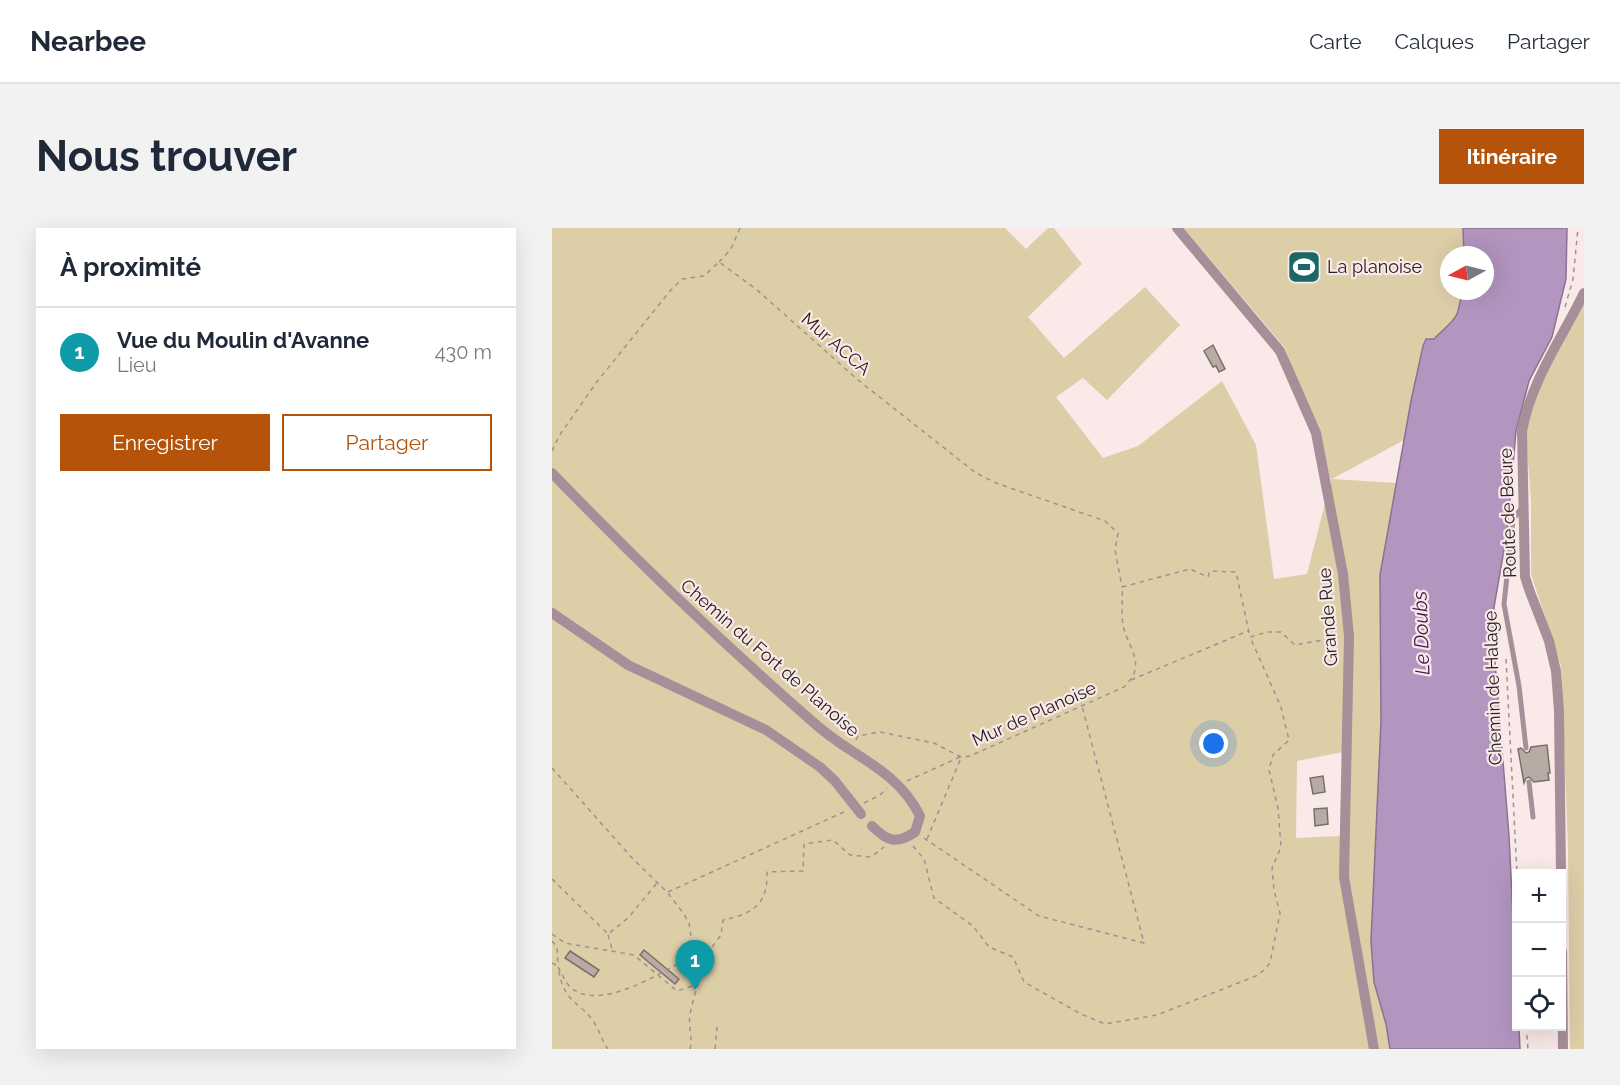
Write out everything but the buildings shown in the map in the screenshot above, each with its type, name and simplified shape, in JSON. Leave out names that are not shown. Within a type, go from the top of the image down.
[{"type":"street","name":"Grande Rue","points":[[1177,228],[1280,351],[1316,433],[1343,574],[1349,636],[1344,877],[1374,1049]]},
{"type":"street","name":"Route de Beure","points":[[1561,869],[1559,711],[1556,671],[1549,640],[1526,576],[1522,430],[1526,408],[1535,384],[1584,293]]},
{"type":"street","name":"Chemin du Fort de Planoise","points":[[552,473],[662,585],[807,717],[898,784],[913,802],[920,816],[911,836]]},
{"type":"street","points":[[552,613],[627,665],[766,730],[820,767],[859,810]]},
{"type":"street","points":[[872,826],[892,841],[911,836]]},
{"type":"street","points":[[1562,977],[1563,1049]]},
{"type":"lane","name":"Chemin de Halage","points":[[1525,508],[1520,510],[1513,520],[1504,604],[1519,687],[1526,748]]},
{"type":"lane","points":[[1529,782],[1533,818]]},
{"type":"path","points":[[552,451],[559,436],[596,382],[670,291],[682,279],[704,276],[731,249],[740,228]]},
{"type":"path","points":[[1564,310],[1573,279],[1578,228]]},
{"type":"path","name":"Mur ACCA","points":[[719,262],[756,289],[858,380],[976,473],[996,483],[1105,521],[1118,533],[1115,550],[1122,587]]},
{"type":"path","points":[[911,836],[924,859],[934,898],[973,926],[989,947],[1013,957],[1024,982],[1081,1014],[1105,1024],[1157,1015],[1256,976],[1270,963],[1280,913],[1274,890],[1272,868],[1281,847],[1278,808],[1269,770],[1274,756],[1289,740],[1281,707],[1250,637],[1236,572],[1210,571],[1208,577],[1190,569],[1122,587],[1123,625],[1136,658],[1135,669],[1130,681]]},
{"type":"path","name":"Mur de Planoise","points":[[850,750],[858,736],[880,732],[934,743],[961,757],[970,756],[1124,687],[1130,681],[1249,630]]},
{"type":"path","points":[[1250,637],[1267,632],[1281,632],[1295,645],[1349,636]]},
{"type":"path","name":"Chemin de Halage","points":[[1506,651],[1517,869]]},
{"type":"path","points":[[911,836],[926,840],[1040,916],[1144,943],[1082,705]]},
{"type":"path","points":[[667,892],[859,810],[898,784],[961,757]]},
{"type":"path","points":[[926,840],[961,757]]},
{"type":"path","points":[[552,768],[633,859],[667,892],[689,923],[691,937],[684,956],[676,965],[611,994],[590,996],[575,990],[566,982],[558,967],[552,963]]},
{"type":"path","points":[[690,1049],[692,1044],[690,1016],[701,976],[701,962],[721,935],[723,920],[742,916],[755,910],[767,887],[767,872],[803,872],[804,844],[832,840],[850,855],[871,857],[892,841]]},
{"type":"path","points":[[552,879],[608,934],[628,918],[657,882]]},
{"type":"path","points":[[552,934],[564,943],[634,955],[677,991],[699,984]]},
{"type":"path","points":[[608,934],[612,950]]},
{"type":"path","points":[[552,942],[557,947],[561,982],[569,998],[594,1022],[608,1049]]},
{"type":"path","points":[[684,956],[701,962]]},
{"type":"path","points":[[715,1049],[717,1027]]},
{"type":"path","points":[[1526,1031],[1528,1049]]},
{"type":"shaded area","points":[[552,228],[1005,228],[1026,249],[1048,228],[1054,228],[1082,264],[1028,317],[1064,358],[1145,287],[1180,325],[1107,400],[1083,378],[1056,397],[1103,458],[1138,446],[1222,381],[1256,445],[1274,579],[1307,574],[1331,480],[1285,348],[1184,228],[1463,228],[1464,246],[1440,246],[1440,300],[1461,300],[1453,321],[1434,339],[1426,339],[1404,440],[1332,479],[1397,483],[1380,575],[1381,722],[1371,941],[1390,1049],[552,1049]],"holes":[[[1343,752],[1340,836],[1296,838],[1297,761]]]},
{"type":"shaded area","points":[[1584,300],[1584,1049],[1570,1049],[1568,849],[1561,666],[1531,574],[1531,500],[1526,436],[1529,409]]},
{"type":"water","name":"Le Doubs","points":[[1463,228],[1567,228],[1566,279],[1552,337],[1529,381],[1516,431],[1507,533],[1494,607],[1494,650],[1512,896],[1512,1031],[1519,1031],[1520,1049],[1390,1049],[1386,1024],[1374,982],[1371,941],[1381,722],[1380,575],[1423,346],[1426,339],[1434,339],[1450,324],[1457,314],[1461,300],[1494,300],[1494,246],[1464,246]]},
{"type":"place","name":"La planoise","points":[[1304,267]]},
{"type":"place","name":"Vue du Moulin d'Avanne","points":[[695,990]]}]
